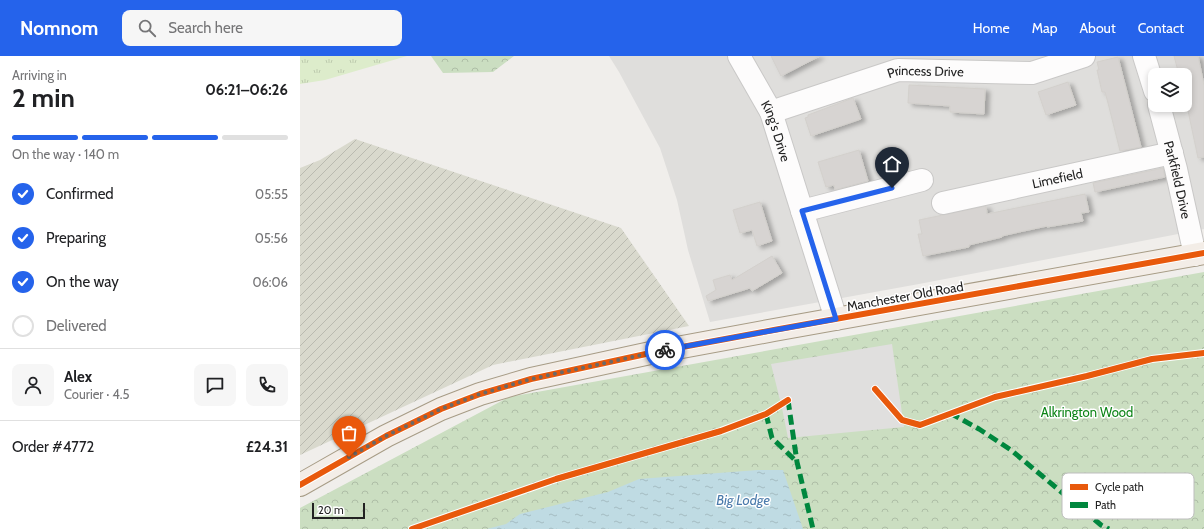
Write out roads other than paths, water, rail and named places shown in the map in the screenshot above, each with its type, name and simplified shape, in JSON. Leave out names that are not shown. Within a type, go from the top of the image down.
[{"type":"main road","name":"Manchester Old Road","points":[[300,485],[386,436],[441,409],[480,394],[531,379],[655,352],[1200,254]]},
{"type":"street","name":"King's Drive","points":[[739,56],[770,112],[836,319]]},
{"type":"street","name":"Princess Drive","points":[[770,112],[898,70],[1032,73],[1084,56]]},
{"type":"street","points":[[1144,56],[1148,68]]},
{"type":"street","name":"Parkfield Drive","points":[[1161,112],[1200,254]]},
{"type":"street","name":"Limefield","points":[[943,203],[1172,153]]},
{"type":"street","points":[[802,211],[922,180]]},
{"type":"water","name":"Big Lodge","points":[[758,470],[783,470],[803,529],[487,529],[506,524],[520,514],[608,492],[639,479]]},
{"type":"park label","name":"Alkrington Wood","points":[[1087,412]]}]
